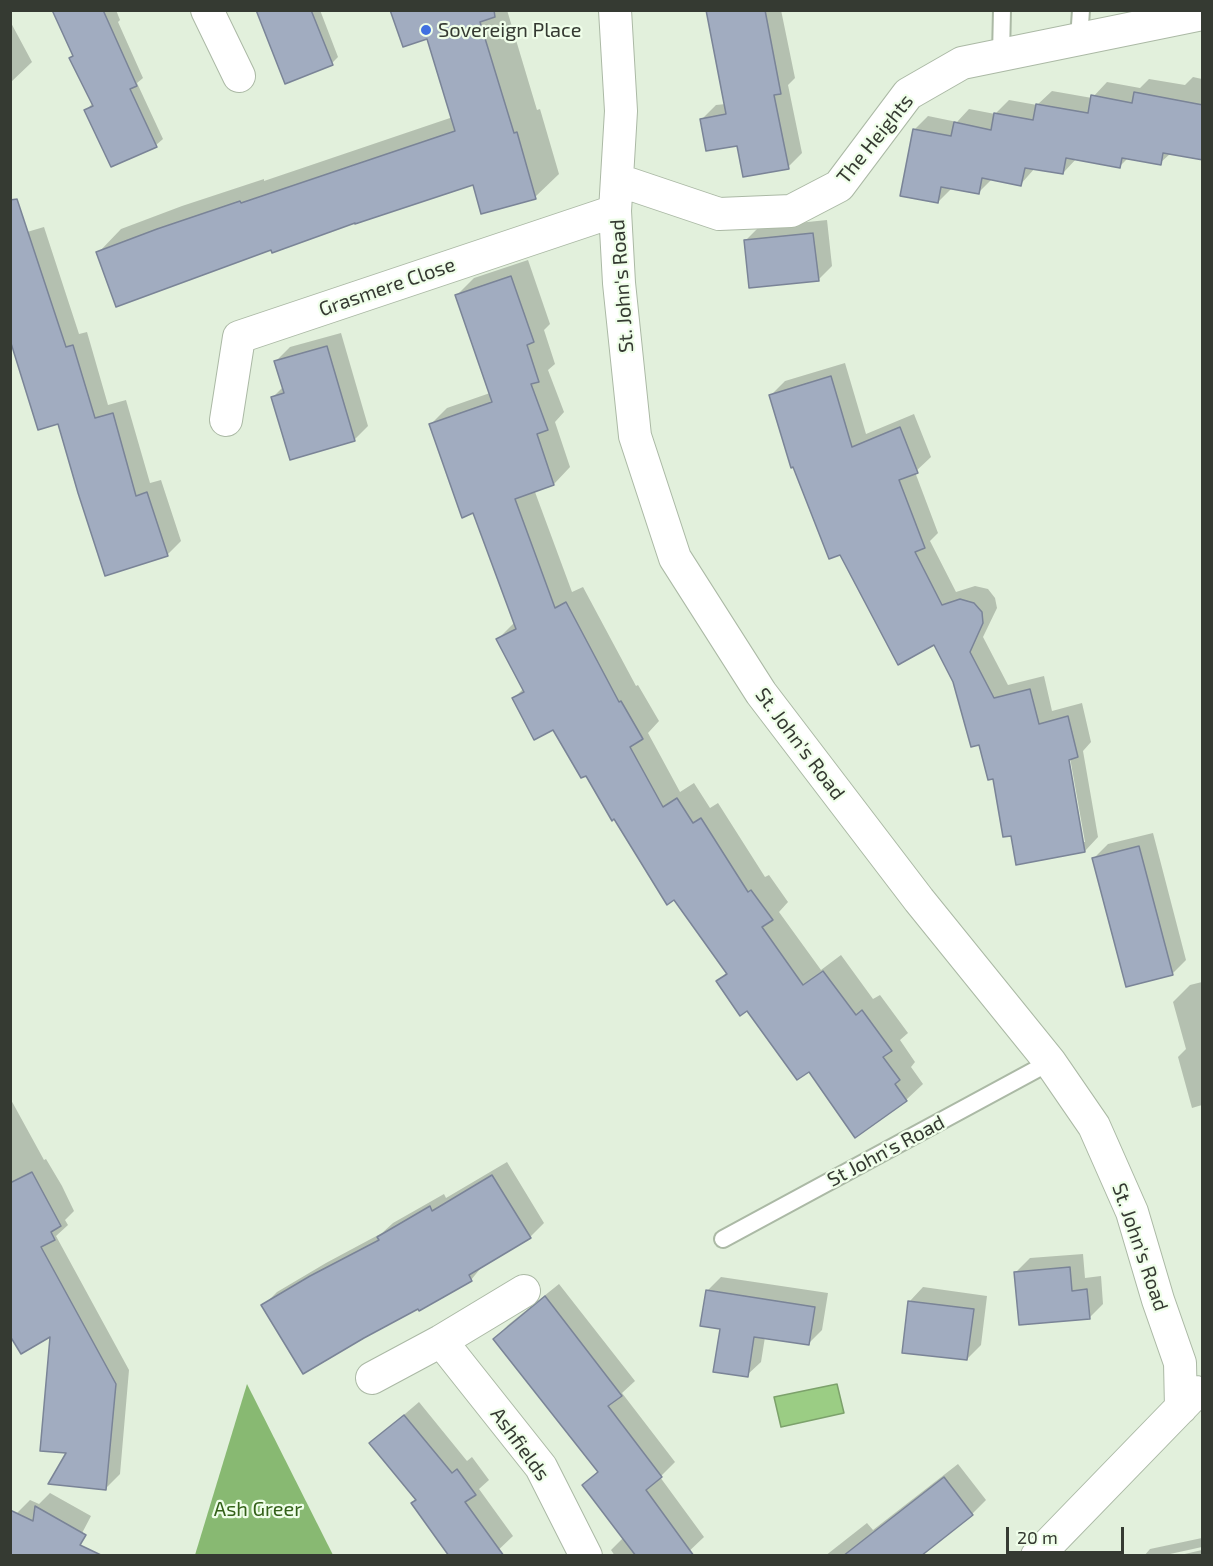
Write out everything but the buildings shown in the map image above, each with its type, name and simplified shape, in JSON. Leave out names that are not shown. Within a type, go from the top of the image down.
[{"type":"street","points":[[207,10],[239,76]]},
{"type":"street","name":"St. John's Road","points":[[615,10],[621,111],[617,196],[619,283],[635,436],[675,558],[761,693],[919,900],[1050,1062],[1094,1126],[1131,1212],[1180,1363],[1181,1408]]},
{"type":"street","name":"The Heights","points":[[617,196],[719,214],[791,211],[839,186],[908,94],[962,63],[1001,55],[1080,25],[1196,14]]},
{"type":"street","name":"Grasmere Close","points":[[226,420],[239,337],[617,196]]},
{"type":"street","points":[[372,1378],[441,1341],[524,1291]]},
{"type":"street","name":"Ashfields","points":[[441,1341],[541,1467],[586,1556]]},
{"type":"street","points":[[1037,1556],[1203,1384]]},
{"type":"lane","points":[[1001,55],[1002,10]]},
{"type":"lane","name":"St John's Road","points":[[723,1239],[1050,1062]]},
{"type":"green space","name":"Ash Greer","points":[[247,1384],[333,1555],[195,1555]]},
{"type":"shaded area","points":[[837,1384],[844,1413],[781,1427],[774,1397]]},
{"type":"place","name":"Sovereign Place","points":[[426,30]]}]
